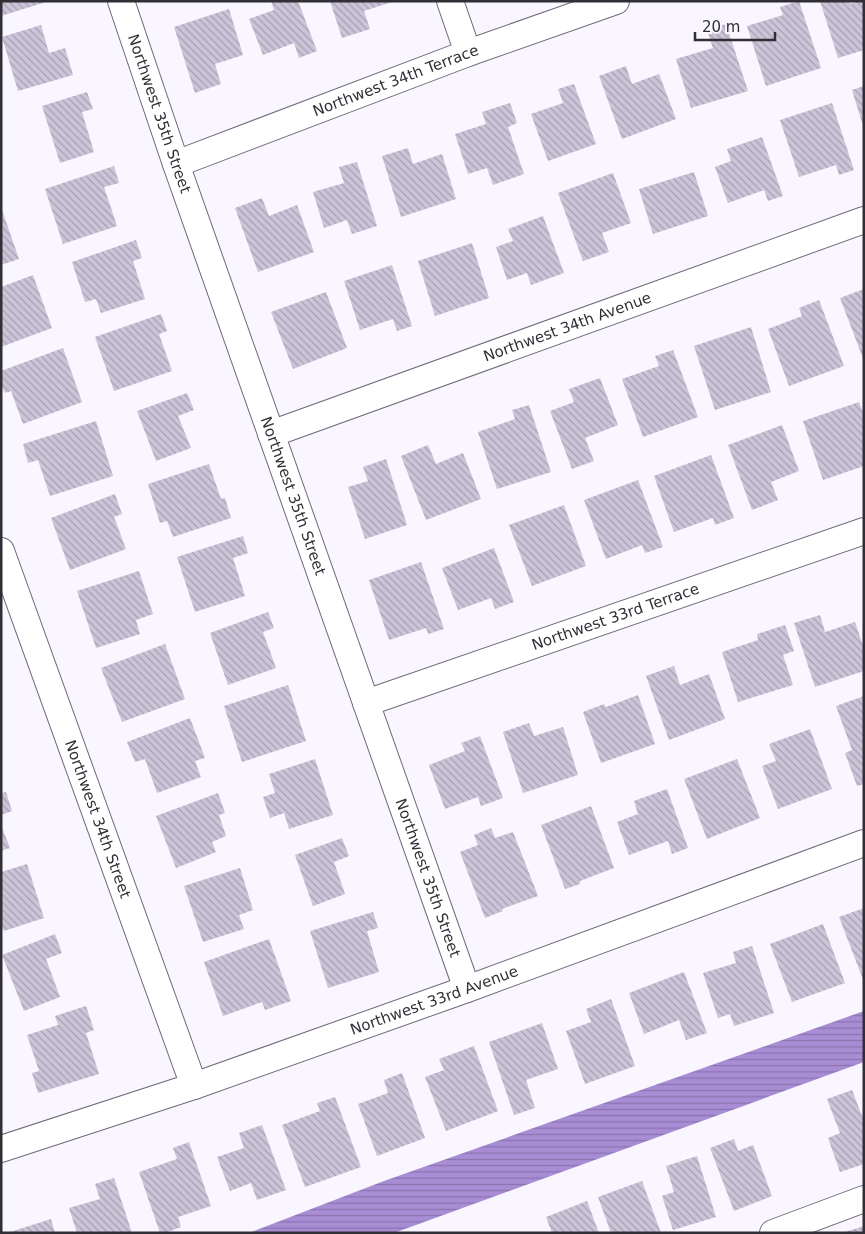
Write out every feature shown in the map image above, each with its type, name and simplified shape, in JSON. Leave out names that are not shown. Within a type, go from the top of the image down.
[{"type":"street","name":"Northwest 35th Street","points":[[121,1],[176,164],[467,989]]},
{"type":"street","points":[[450,1],[468,53]]},
{"type":"street","name":"Northwest 34th Terrace","points":[[176,164],[468,53],[616,1]]},
{"type":"street","name":"Northwest 34th Avenue","points":[[271,434],[864,220]]},
{"type":"street","name":"Northwest 33rd Terrace","points":[[366,703],[864,531]]},
{"type":"street","name":"Northwest 34th Street","points":[[1,551],[194,1086]]},
{"type":"street","name":"Northwest 33rd Avenue","points":[[1,1149],[194,1086],[467,989],[864,844]]},
{"type":"street","points":[[773,1233],[864,1199]]},
{"type":"shaded area","points":[[864,1011],[864,1062],[394,1233],[249,1233],[384,1181]]},
{"type":"building","points":[[1,1],[46,1],[46,2],[1,16]]},
{"type":"building","points":[[271,1],[298,1],[317,51],[299,58],[294,43],[263,55],[249,19],[274,10]]},
{"type":"building","points":[[330,1],[392,2],[364,11],[370,29],[342,38]]},
{"type":"building","points":[[799,1],[821,68],[766,86],[747,26],[783,15],[780,7]]},
{"type":"building","points":[[820,1],[849,1],[850,4],[864,1],[864,50],[838,58]]},
{"type":"building","points":[[229,9],[243,55],[215,64],[221,84],[195,93],[174,27]]},
{"type":"building","points":[[726,24],[748,91],[691,108],[676,59],[713,48],[707,30]]},
{"type":"building","points":[[41,25],[49,53],[65,48],[73,75],[18,91],[2,37]]},
{"type":"building","points":[[626,66],[632,84],[659,74],[676,119],[622,139],[599,76]]},
{"type":"building","points":[[574,84],[596,144],[548,161],[531,114],[563,103],[558,89]]},
{"type":"building","points":[[864,86],[864,126],[863,126],[852,90]]},
{"type":"building","points":[[87,92],[93,109],[82,112],[94,152],[60,163],[42,106]]},
{"type":"building","points":[[510,103],[517,123],[508,127],[524,174],[493,185],[487,168],[468,174],[455,134],[486,124],[482,112]]},
{"type":"building","points":[[832,103],[854,170],[839,175],[836,165],[799,177],[780,120]]},
{"type":"building","points":[[762,137],[783,196],[768,201],[764,190],[728,203],[715,167],[731,161],[727,149]]},
{"type":"building","points":[[408,148],[413,164],[442,154],[456,199],[401,217],[382,156]]},
{"type":"building","points":[[357,162],[377,226],[352,234],[347,220],[324,228],[313,192],[344,183],[339,167]]},
{"type":"building","points":[[114,166],[119,183],[104,187],[117,226],[63,244],[45,189]]},
{"type":"building","points":[[694,172],[708,216],[653,234],[639,189]]},
{"type":"building","points":[[613,173],[631,223],[602,233],[609,252],[583,261],[558,193]]},
{"type":"building","points":[[262,198],[269,216],[297,205],[314,252],[258,272],[235,208]]},
{"type":"building","points":[[1,207],[19,259],[1,265]]},
{"type":"building","points":[[543,216],[564,273],[531,285],[527,273],[507,280],[496,247],[513,241],[508,229]]},
{"type":"building","points":[[136,240],[142,258],[133,261],[145,299],[101,313],[96,299],[85,302],[72,262]]},
{"type":"building","points":[[472,243],[489,298],[435,316],[418,261]]},
{"type":"building","points":[[392,265],[412,326],[397,331],[393,319],[360,330],[344,281]]},
{"type":"building","points":[[33,275],[52,328],[1,347],[1,287]]},
{"type":"building","points":[[864,289],[864,361],[840,298]]},
{"type":"building","points":[[326,292],[347,348],[293,369],[271,312]]},
{"type":"building","points":[[819,300],[844,366],[789,386],[768,329],[802,316],[799,308]]},
{"type":"building","points":[[161,314],[167,331],[159,334],[172,371],[114,391],[95,337]]},
{"type":"building","points":[[751,327],[771,392],[715,410],[694,346]]},
{"type":"building","points":[[63,348],[82,402],[23,424],[11,391],[5,393],[1,384],[1,371]]},
{"type":"building","points":[[673,350],[698,417],[643,437],[622,379],[659,366],[655,356]]},
{"type":"building","points":[[600,378],[618,425],[585,438],[594,461],[572,469],[550,411],[574,402],[569,389]]},
{"type":"building","points":[[187,393],[194,410],[178,416],[191,448],[156,461],[137,411]]},
{"type":"building","points":[[859,402],[864,416],[864,466],[823,480],[803,421]]},
{"type":"building","points":[[529,405],[551,472],[497,489],[478,432],[515,419],[512,410]]},
{"type":"building","points":[[96,421],[113,476],[50,496],[38,460],[28,463],[23,444]]},
{"type":"building","points":[[782,425],[799,471],[771,482],[778,500],[752,510],[728,445]]},
{"type":"building","points":[[428,445],[436,464],[463,453],[481,499],[426,520],[401,456]]},
{"type":"building","points":[[711,455],[734,518],[715,525],[713,518],[674,532],[654,476]]},
{"type":"building","points":[[386,459],[407,525],[365,539],[348,487],[368,481],[363,467]]},
{"type":"building","points":[[209,464],[221,499],[225,498],[231,518],[173,537],[167,521],[160,523],[148,484]]},
{"type":"building","points":[[638,480],[663,547],[645,553],[642,545],[606,559],[584,500]]},
{"type":"building","points":[[115,494],[122,514],[114,517],[126,549],[70,570],[51,518]]},
{"type":"building","points":[[564,505],[586,566],[532,586],[509,525]]},
{"type":"building","points":[[243,536],[248,553],[233,558],[245,596],[195,612],[177,557]]},
{"type":"building","points":[[494,548],[514,602],[495,609],[491,598],[458,610],[442,568]]},
{"type":"building","points":[[421,562],[444,629],[428,634],[426,628],[389,640],[369,580]]},
{"type":"building","points":[[139,571],[153,614],[136,620],[140,634],[96,648],[77,591]]},
{"type":"building","points":[[268,612],[274,628],[263,632],[276,668],[228,685],[210,633]]},
{"type":"building","points":[[820,615],[825,632],[855,622],[864,649],[864,671],[815,687],[794,623]]},
{"type":"building","points":[[785,625],[794,651],[783,655],[793,685],[738,702],[722,652],[758,640],[757,634]]},
{"type":"building","points":[[165,644],[185,699],[122,722],[101,668]]},
{"type":"building","points":[[674,666],[680,685],[709,674],[725,719],[669,740],[646,676]]},
{"type":"building","points":[[288,685],[306,741],[242,762],[224,706]]},
{"type":"building","points":[[638,695],[655,744],[601,763],[583,712],[604,704],[606,707]]},
{"type":"building","points":[[864,696],[864,784],[857,786],[845,753],[852,750],[836,706]]},
{"type":"building","points":[[190,718],[205,758],[195,761],[201,777],[157,793],[145,759],[135,762],[127,742]]},
{"type":"building","points":[[529,723],[534,736],[563,727],[578,775],[523,793],[503,732]]},
{"type":"building","points":[[810,729],[832,789],[778,809],[762,766],[776,761],[769,744]]},
{"type":"building","points":[[480,736],[503,798],[481,806],[478,797],[445,809],[429,765],[465,751],[461,743]]},
{"type":"building","points":[[315,759],[333,815],[289,829],[284,813],[270,818],[263,797],[275,793],[269,774]]},
{"type":"building","points":[[737,759],[760,818],[707,839],[684,779]]},
{"type":"building","points":[[667,789],[688,848],[672,854],[668,841],[629,855],[617,822],[638,814],[634,801]]},
{"type":"building","points":[[6,792],[12,811],[1,815],[1,793]]},
{"type":"building","points":[[218,793],[225,813],[219,815],[226,836],[212,842],[216,852],[176,868],[156,816]]},
{"type":"building","points":[[591,806],[614,868],[565,889],[541,825]]},
{"type":"building","points":[[1,825],[10,848],[1,851]]},
{"type":"building","points":[[491,828],[495,838],[513,832],[538,896],[502,909],[503,911],[485,918],[460,852],[478,845],[474,835]]},
{"type":"building","points":[[342,838],[349,856],[334,862],[345,894],[313,906],[295,855]]},
{"type":"building","points":[[27,864],[44,918],[4,931],[1,924],[1,872]]},
{"type":"building","points":[[240,868],[253,910],[239,915],[244,929],[203,942],[184,886]]},
{"type":"building","points":[[864,908],[864,982],[839,917]]},
{"type":"building","points":[[373,912],[378,928],[367,931],[379,972],[328,988],[310,931]]},
{"type":"building","points":[[823,924],[845,983],[792,1002],[770,944]]},
{"type":"building","points":[[55,934],[62,953],[46,959],[60,997],[24,1011],[2,955]]},
{"type":"building","points":[[269,939],[291,1001],[265,1010],[262,1002],[223,1016],[204,962]]},
{"type":"building","points":[[752,946],[774,1013],[734,1026],[730,1014],[718,1018],[703,973],[736,963],[733,952]]},
{"type":"building","points":[[684,972],[707,1033],[686,1040],[679,1020],[644,1034],[629,993]]},
{"type":"building","points":[[611,999],[635,1066],[585,1084],[566,1031],[591,1022],[586,1009]]},
{"type":"building","points":[[86,1006],[94,1030],[86,1033],[99,1074],[38,1093],[32,1073],[39,1071],[27,1035],[58,1025],[55,1016]]},
{"type":"building","points":[[542,1023],[558,1069],[526,1080],[535,1108],[514,1115],[489,1042]]},
{"type":"building","points":[[474,1046],[498,1111],[446,1131],[425,1077],[444,1070],[439,1059]]},
{"type":"building","points":[[402,1073],[425,1138],[377,1156],[358,1104],[388,1093],[384,1080]]},
{"type":"building","points":[[852,1090],[864,1121],[864,1164],[840,1172],[828,1138],[840,1133],[827,1099]]},
{"type":"building","points":[[335,1097],[361,1167],[305,1187],[282,1125],[320,1111],[317,1103]]},
{"type":"building","points":[[262,1125],[286,1190],[257,1200],[251,1183],[230,1191],[217,1157],[244,1148],[239,1133]]},
{"type":"building","points":[[734,1139],[738,1151],[753,1145],[772,1196],[734,1211],[710,1148]]},
{"type":"building","points":[[189,1142],[211,1206],[178,1217],[181,1227],[160,1233],[139,1172],[177,1159],[173,1148]]},
{"type":"building","points":[[697,1156],[716,1217],[673,1230],[662,1196],[674,1192],[666,1166]]},
{"type":"building","points":[[114,1178],[132,1233],[77,1233],[69,1208],[100,1199],[95,1184]]},
{"type":"building","points":[[642,1181],[661,1233],[611,1233],[598,1197]]},
{"type":"building","points":[[587,1201],[599,1233],[552,1233],[546,1217]]},
{"type":"building","points":[[51,1219],[55,1233],[10,1233],[10,1232]]},
{"type":"building","points":[[864,1226],[864,1233],[845,1233],[845,1232]]}]
